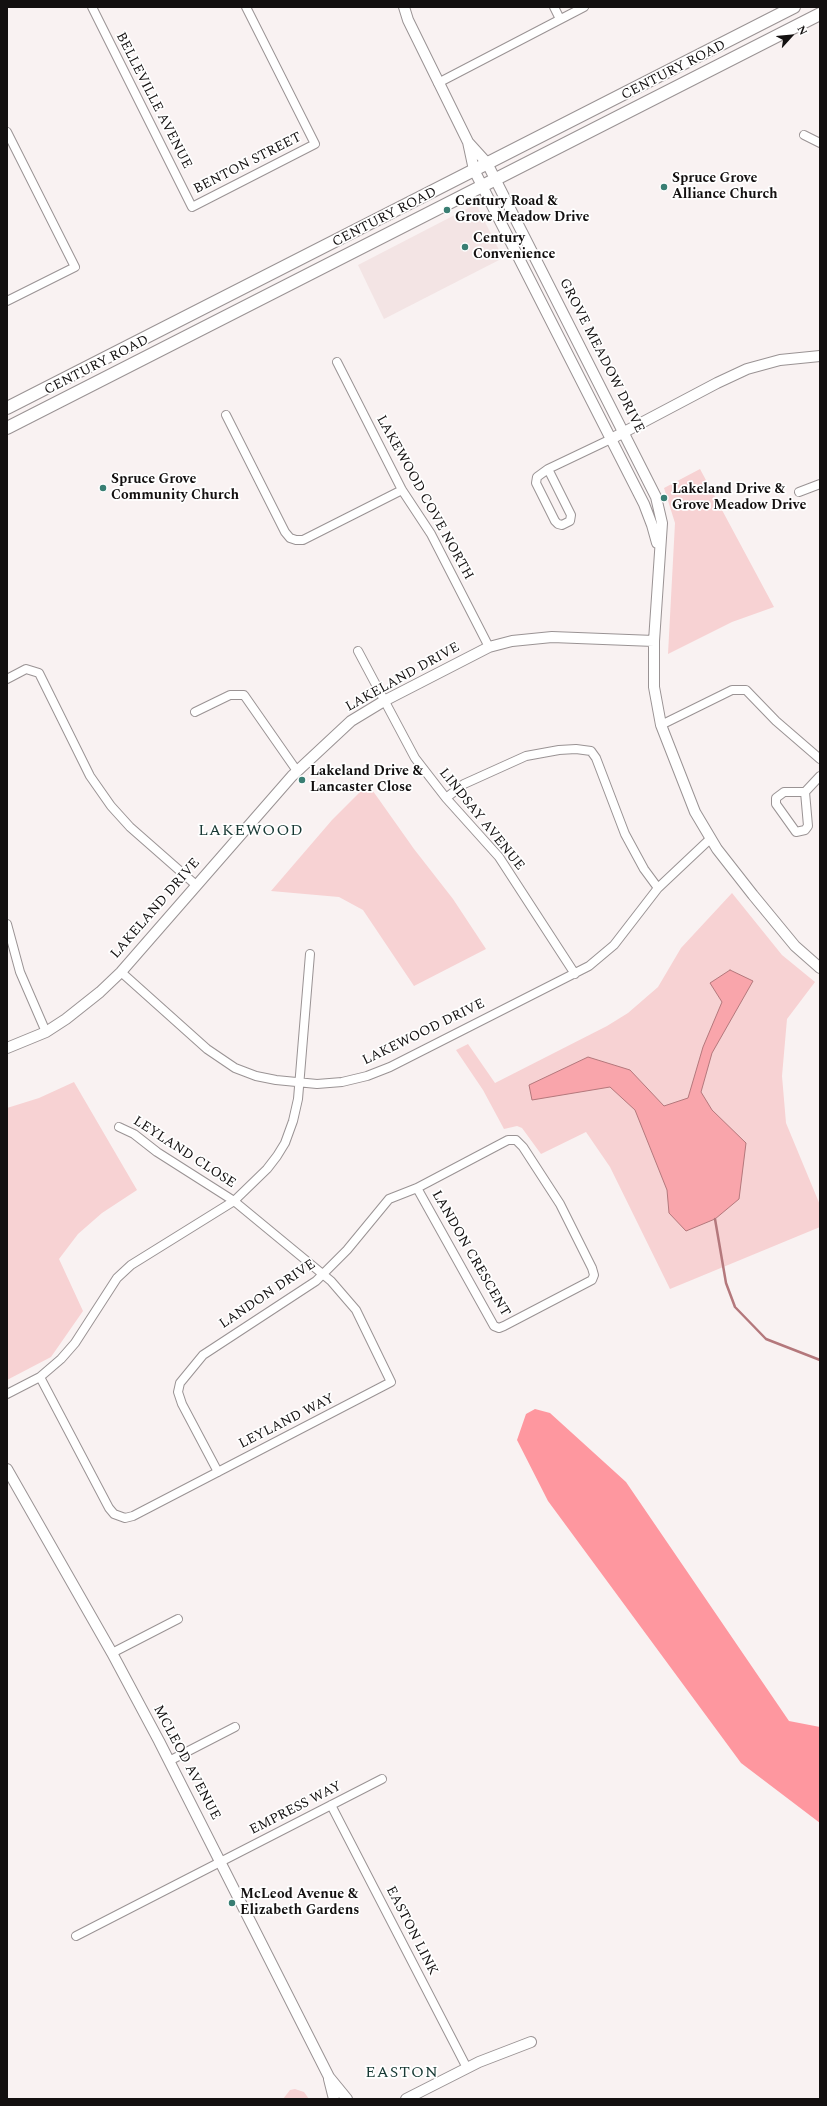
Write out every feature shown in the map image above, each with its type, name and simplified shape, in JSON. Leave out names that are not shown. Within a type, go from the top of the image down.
[{"type":"main road","name":"CENTURY ROAD","points":[[7,408],[794,7]]},
{"type":"main road","name":"CENTURY ROAD","points":[[7,428],[820,14]]},
{"type":"street","name":"BELLEVILLE AVENUE","points":[[92,7],[192,207]]},
{"type":"street","name":"BENTON STREET","points":[[192,207],[315,144],[246,7]]},
{"type":"street","points":[[404,7],[408,20],[468,142]]},
{"type":"street","points":[[554,7],[560,19]]},
{"type":"street","points":[[438,83],[584,7]]},
{"type":"street","points":[[7,132],[75,267],[7,301]]},
{"type":"street","points":[[804,135],[820,143]]},
{"type":"street","name":"GROVE MEADOW DRIVE","points":[[468,142],[487,163],[624,431],[656,497],[662,524],[654,641],[654,687],[661,725],[695,812],[710,839],[796,946],[820,968]]},
{"type":"street","name":"GROVE MEADOW DRIVE","points":[[468,142],[474,170],[644,504],[652,525],[659,551]]},
{"type":"street","points":[[548,469],[571,515],[570,521],[562,525],[555,521],[536,483],[538,474],[548,469],[611,439],[717,383],[747,370],[780,360],[820,356]]},
{"type":"street","name":"LAKEWOOD COVE NORTH","points":[[337,362],[402,490],[431,534],[489,647]]},
{"type":"street","points":[[226,415],[285,532],[290,538],[303,540],[402,490]]},
{"type":"street","points":[[799,492],[820,484]]},
{"type":"street","name":"LAKELAND DRIVE","points":[[7,1048],[46,1032],[82,1007],[121,972],[297,771],[351,721],[384,701],[489,647],[531,638],[654,641]]},
{"type":"street","name":"LINDSAY AVENUE","points":[[358,651],[415,758],[446,798],[499,857],[575,974]]},
{"type":"street","points":[[7,679],[26,669],[39,673],[90,776],[111,806],[135,832],[196,885]]},
{"type":"street","points":[[661,725],[732,690],[746,690],[776,721],[820,759]]},
{"type":"street","points":[[196,712],[230,695],[244,695],[297,771]]},
{"type":"street","points":[[446,798],[464,784],[526,756],[559,750],[576,749],[591,751],[596,758],[625,834],[644,869],[658,888]]},
{"type":"street","points":[[805,792],[808,826],[805,830],[796,832],[776,804],[776,798],[784,792],[805,792],[820,776]]},
{"type":"street","name":"LAKEWOOD DRIVE","points":[[121,972],[207,1049],[235,1068],[256,1076],[299,1082],[317,1084],[342,1082],[367,1076],[390,1067],[575,974],[604,954],[614,945],[658,888],[710,839]]},
{"type":"street","points":[[7,924],[20,972],[46,1032]]},
{"type":"street","points":[[7,1394],[40,1377],[61,1359],[75,1343],[117,1278],[131,1265],[234,1201],[267,1169],[285,1143],[292,1121],[299,1082],[310,954]]},
{"type":"street","name":"LEYLAND CLOSE","points":[[119,1127],[134,1134],[157,1152],[234,1201]]},
{"type":"street","name":"LANDON DRIVE","points":[[218,1472],[182,1404],[178,1392],[180,1383],[203,1355],[287,1301],[324,1274],[347,1250],[389,1198],[417,1188],[508,1140],[512,1140]]},
{"type":"street","name":"LANDON CRESCENT","points":[[417,1188],[494,1326],[499,1328],[504,1326],[592,1280],[594,1275],[592,1268],[560,1204],[523,1147],[516,1140],[512,1140]]},
{"type":"street","name":"LEYLAND WAY","points":[[40,1377],[109,1508],[120,1518],[133,1516],[391,1382],[356,1310],[340,1290],[324,1274],[234,1201]]},
{"type":"street","name":"MCLEOD AVENUE","points":[[7,1469],[112,1653],[221,1862],[329,2077],[347,2099]]},
{"type":"street","points":[[112,1653],[178,1619]]},
{"type":"street","points":[[169,1761],[235,1727]]},
{"type":"street","name":"EMPRESS WAY","points":[[76,1936],[382,1778]]},
{"type":"street","name":"EASTON LINK","points":[[331,1805],[467,2068]]},
{"type":"street","points":[[406,2099],[467,2068],[532,2042]]},
{"type":"street","name":"MCLEOD AVENUE","points":[[329,2077],[334,2099]]},
{"type":"shaded area","points":[[476,204],[503,258],[384,319],[358,265]]},
{"type":"shaded area","points":[[700,469],[774,607],[732,622],[668,654],[675,523],[664,488]]},
{"type":"shaded area","points":[[368,784],[414,849],[453,899],[486,949],[414,986],[363,910],[339,897],[271,891],[332,820]]},
{"type":"shaded area","points":[[732,893],[782,955],[815,982],[787,1019],[782,1076],[786,1123],[820,1205],[820,1227],[670,1289],[610,1167],[586,1132],[541,1154],[522,1128],[517,1126],[504,1129],[483,1090],[456,1050],[468,1044],[495,1083],[607,1026],[628,1013],[658,987],[681,948]]},
{"type":"shaded area","points":[[730,970],[753,981],[712,1053],[701,1092],[712,1110],[746,1143],[739,1199],[715,1219],[686,1231],[669,1213],[667,1190],[635,1110],[610,1087],[532,1100],[529,1085],[588,1057],[630,1070],[664,1106],[688,1098],[703,1047],[722,1002],[710,983]]},
{"type":"shaded area","points":[[74,1082],[137,1190],[102,1213],[78,1234],[59,1259],[83,1311],[51,1357],[7,1380],[7,1108],[39,1098]]},
{"type":"shaded area","points":[[535,1409],[550,1413],[626,1482],[789,1721],[820,1727],[820,1823],[741,1763],[548,1501],[517,1440],[526,1414]]},
{"type":"shaded area","points":[[295,2089],[304,2092],[309,2099],[283,2099],[290,2090]]},
{"type":"waterway","points":[[715,1219],[726,1283],[735,1307],[766,1339],[820,1360]]},
{"type":"place","name":"Spruce Grove Alliance Church","points":[[664,187]]},
{"type":"place","name":"Century Road & Grove Meadow Drive","points":[[447,210]]},
{"type":"place","name":"Century Convenience","points":[[465,247]]},
{"type":"place","name":"Spruce Grove Community Church","points":[[103,488]]},
{"type":"place","name":"Lakeland Drive & Grove Meadow Drive","points":[[664,498]]},
{"type":"place","name":"Lakeland Drive & Lancaster Close","points":[[302,780]]},
{"type":"place","name":"McLeod Avenue & Elizabeth Gardens","points":[[232,1903]]},
{"type":"district","name":"LAKEWOOD","points":[[251,832]]},
{"type":"district","name":"EASTON","points":[[402,2074]]}]
